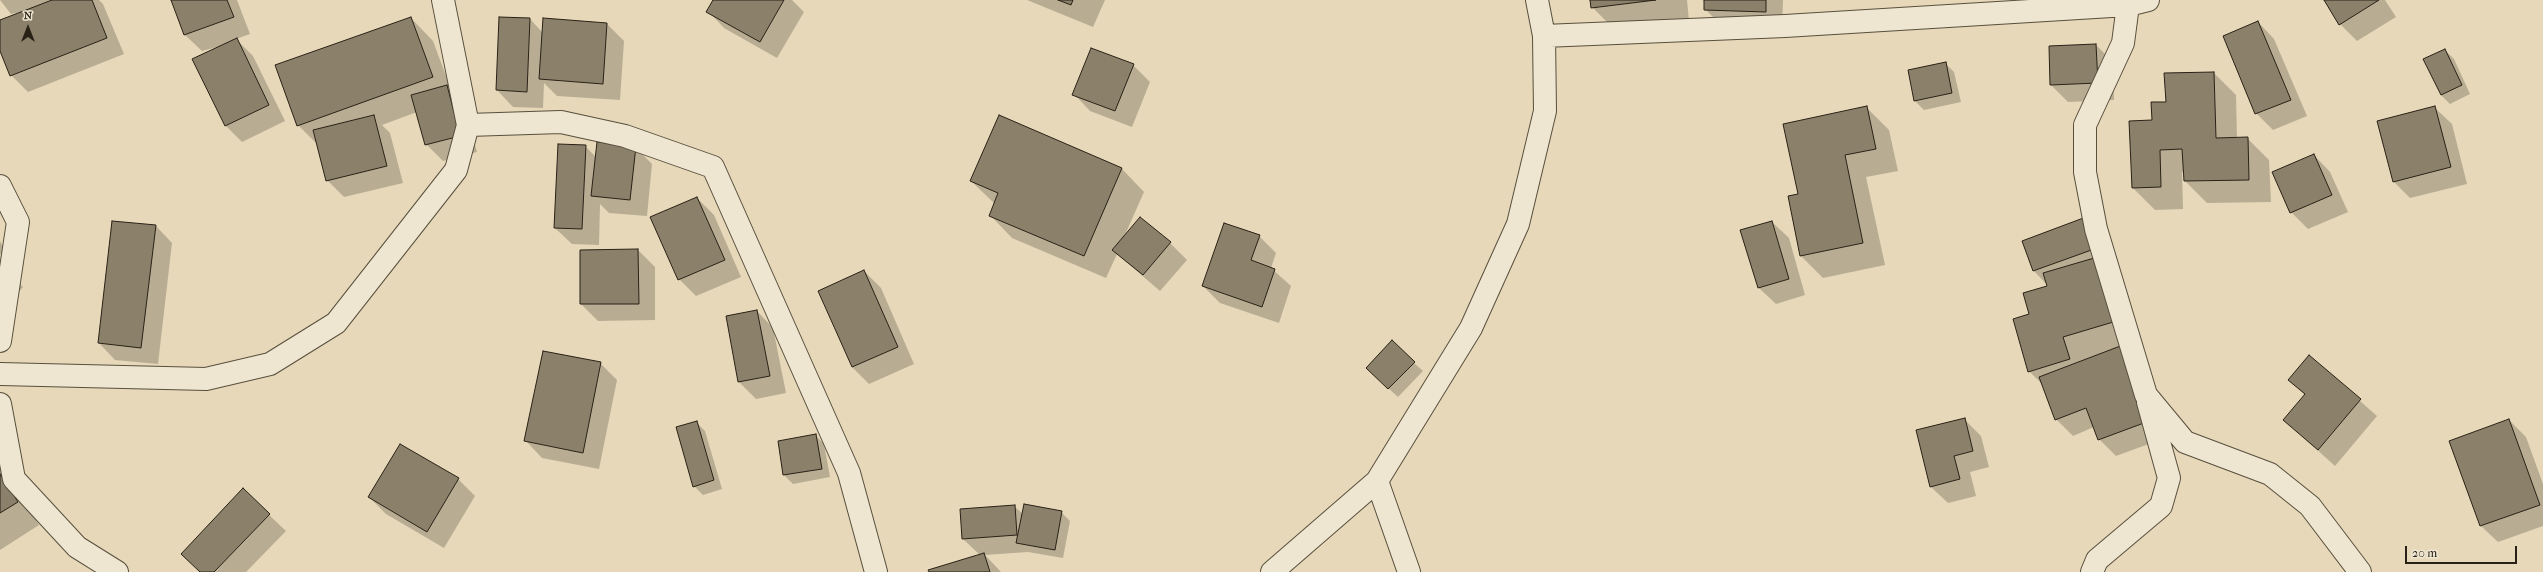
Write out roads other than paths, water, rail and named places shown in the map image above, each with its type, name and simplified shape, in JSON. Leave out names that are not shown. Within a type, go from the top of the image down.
[{"type":"street","points":[[0,374],[206,379],[270,364],[336,323],[456,170],[468,125],[443,0]]},
{"type":"street","points":[[1272,572],[1377,481],[1471,328],[1518,224],[1545,111],[1544,36],[1537,0]]},
{"type":"street","points":[[1544,36],[1785,26],[2129,3],[2148,0]]},
{"type":"street","points":[[2092,572],[2098,560],[2161,506],[2169,478],[2146,395],[2096,229],[2084,172],[2084,125],[2123,43],[2129,3]]},
{"type":"street","points":[[468,125],[561,122],[625,136],[713,167],[849,473],[876,572]]},
{"type":"street","points":[[0,186],[18,222],[0,341]]},
{"type":"street","points":[[2146,395],[2185,442],[2270,474],[2310,506],[2360,572]]},
{"type":"street","points":[[0,404],[14,479],[77,547],[117,572]]},
{"type":"street","points":[[1377,481],[1409,572]]}]
